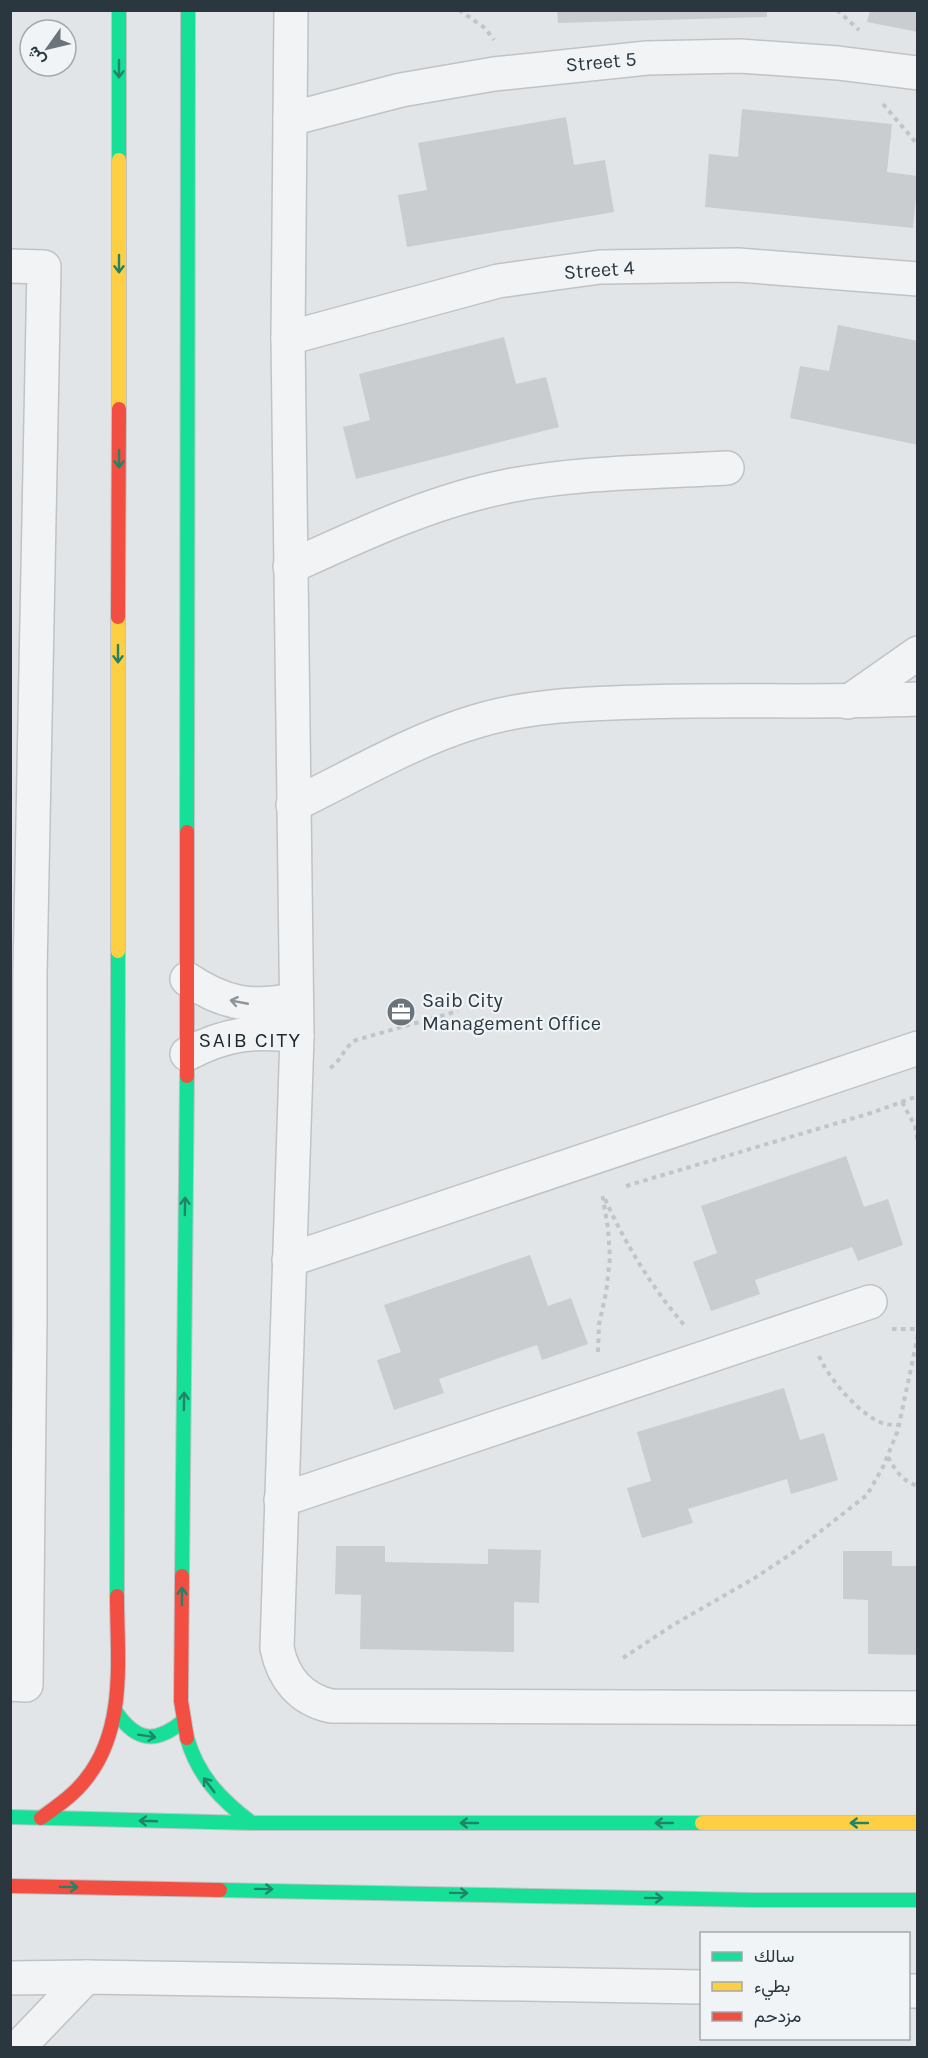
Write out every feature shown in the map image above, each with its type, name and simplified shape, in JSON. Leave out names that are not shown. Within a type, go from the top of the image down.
[{"type":"street","points":[[41,1818],[68,1798],[91,1774],[111,1734],[116,1712],[119,10]]},
{"type":"street","points":[[188,10],[187,1054],[181,1701],[182,1722],[194,1763],[218,1798],[252,1824]]},
{"type":"street","points":[[291,10],[288,338],[297,1036],[281,1500],[277,1648],[279,1658],[287,1678],[294,1687],[303,1695],[331,1706],[918,1708]]},
{"type":"street","name":"Street 5","points":[[290,119],[402,90],[459,80],[568,65],[647,58],[740,56],[838,63],[918,73]]},
{"type":"street","name":"Street 4","points":[[288,338],[498,281],[600,267],[738,265],[918,279]]},
{"type":"street","points":[[10,266],[44,267],[24,611],[20,973],[20,1319],[26,1684],[10,1684]]},
{"type":"street","points":[[290,567],[394,520],[455,499],[512,485],[576,476],[727,468]]},
{"type":"street","points":[[848,702],[918,653]]},
{"type":"street","points":[[293,805],[442,732],[501,715],[572,704],[680,701],[848,702],[918,699]]},
{"type":"street","points":[[187,979],[211,994],[239,1003],[258,1005],[296,999]]},
{"type":"street","points":[[187,1054],[207,1043],[229,1036],[263,1033],[297,1036]]},
{"type":"street","points":[[289,1260],[918,1048]]},
{"type":"street","points":[[281,1500],[870,1302]]},
{"type":"street","points":[[116,1712],[123,1724],[133,1733],[146,1737],[160,1737],[172,1732],[182,1722]]},
{"type":"street","points":[[10,1817],[252,1824],[918,1823]]},
{"type":"street","points":[[10,1886],[918,1900]]},
{"type":"street","points":[[18,2048],[86,1977]]},
{"type":"street","points":[[10,1978],[86,1977],[700,1987]]},
{"type":"path","points":[[459,10],[484,28],[497,43]]},
{"type":"path","points":[[837,10],[859,30],[869,34]]},
{"type":"path","points":[[879,98],[918,145]]},
{"type":"path","points":[[325,1071],[340,1060],[348,1045],[356,1040],[458,1011]]},
{"type":"path","points":[[624,1186],[871,1113],[918,1096]]},
{"type":"path","points":[[902,1102],[915,1126],[918,1143]]},
{"type":"path","points":[[592,1196],[613,1190]]},
{"type":"path","points":[[602,1193],[620,1232],[673,1312],[685,1326]]},
{"type":"path","points":[[598,1352],[599,1324],[606,1293],[610,1258],[602,1193]]},
{"type":"path","points":[[885,1330],[918,1329]]},
{"type":"path","points":[[623,1658],[673,1625],[753,1579],[867,1495],[887,1457],[900,1425],[918,1335]]},
{"type":"path","points":[[819,1356],[825,1370],[869,1416],[885,1424],[900,1425]]},
{"type":"path","points":[[887,1457],[896,1472],[908,1483],[918,1486]]},
{"type":"building","points":[[557,10],[767,10],[767,17],[558,23]]},
{"type":"building","points":[[870,10],[918,10],[918,32],[867,22]]},
{"type":"building","points":[[742,109],[892,124],[887,172],[918,176],[913,228],[705,207],[709,154],[738,157]]},
{"type":"building","points":[[566,117],[574,165],[605,160],[614,212],[407,247],[398,195],[427,190],[418,143]]},
{"type":"building","points":[[838,325],[918,341],[918,445],[790,418],[800,366],[829,371]]},
{"type":"building","points":[[504,337],[516,384],[546,377],[559,427],[356,479],[343,427],[370,420],[359,374]]},
{"type":"building","points":[[846,1156],[864,1207],[888,1199],[903,1245],[858,1261],[852,1247],[755,1280],[760,1294],[711,1311],[693,1262],[717,1253],[701,1206]]},
{"type":"building","points":[[530,1255],[548,1306],[571,1298],[588,1344],[542,1360],[537,1345],[439,1379],[444,1393],[394,1410],[377,1360],[401,1352],[384,1305]]},
{"type":"building","points":[[784,1388],[800,1440],[824,1433],[838,1480],[791,1494],[787,1479],[688,1509],[693,1523],[642,1538],[627,1488],[651,1481],[637,1432]]},
{"type":"building","points":[[336,1546],[385,1546],[385,1562],[488,1564],[488,1549],[541,1550],[539,1603],[514,1602],[514,1652],[360,1649],[361,1595],[335,1594]]},
{"type":"building","points":[[843,1551],[892,1551],[892,1566],[918,1566],[918,1655],[868,1654],[868,1600],[843,1599]]},
{"type":"traffic: fast","points":[[119,10],[119,160]]},
{"type":"traffic: fast","points":[[187,832],[188,10]]},
{"type":"traffic: fast","points":[[117,1596],[118,951]]},
{"type":"traffic: fast","points":[[182,1576],[187,1076]]},
{"type":"traffic: fast","points":[[116,1712],[131,1729],[146,1736],[163,1734],[182,1722]]},
{"type":"traffic: fast","points":[[187,1738],[204,1776],[230,1805],[252,1823]]},
{"type":"traffic: fast","points":[[10,1817],[252,1823],[702,1823]]},
{"type":"traffic: fast","points":[[220,1890],[753,1900],[918,1900]]},
{"type":"traffic: slow","points":[[119,160],[119,409]]},
{"type":"traffic: slow","points":[[118,617],[118,951]]},
{"type":"traffic: slow","points":[[702,1823],[918,1823]]},
{"type":"traffic: jam","points":[[118,617],[119,409]]},
{"type":"traffic: jam","points":[[187,832],[187,1076]]},
{"type":"traffic: jam","points":[[182,1576],[181,1701],[187,1738]]},
{"type":"traffic: jam","points":[[41,1818],[65,1800],[86,1779],[99,1759],[108,1737],[117,1691],[117,1596]]},
{"type":"traffic: jam","points":[[10,1886],[220,1890]]},
{"type":"place","name":"Saib City Management Office","points":[[401,1012]]},
{"type":"district","name":"SAIB CITY","points":[[250,1040]]}]
